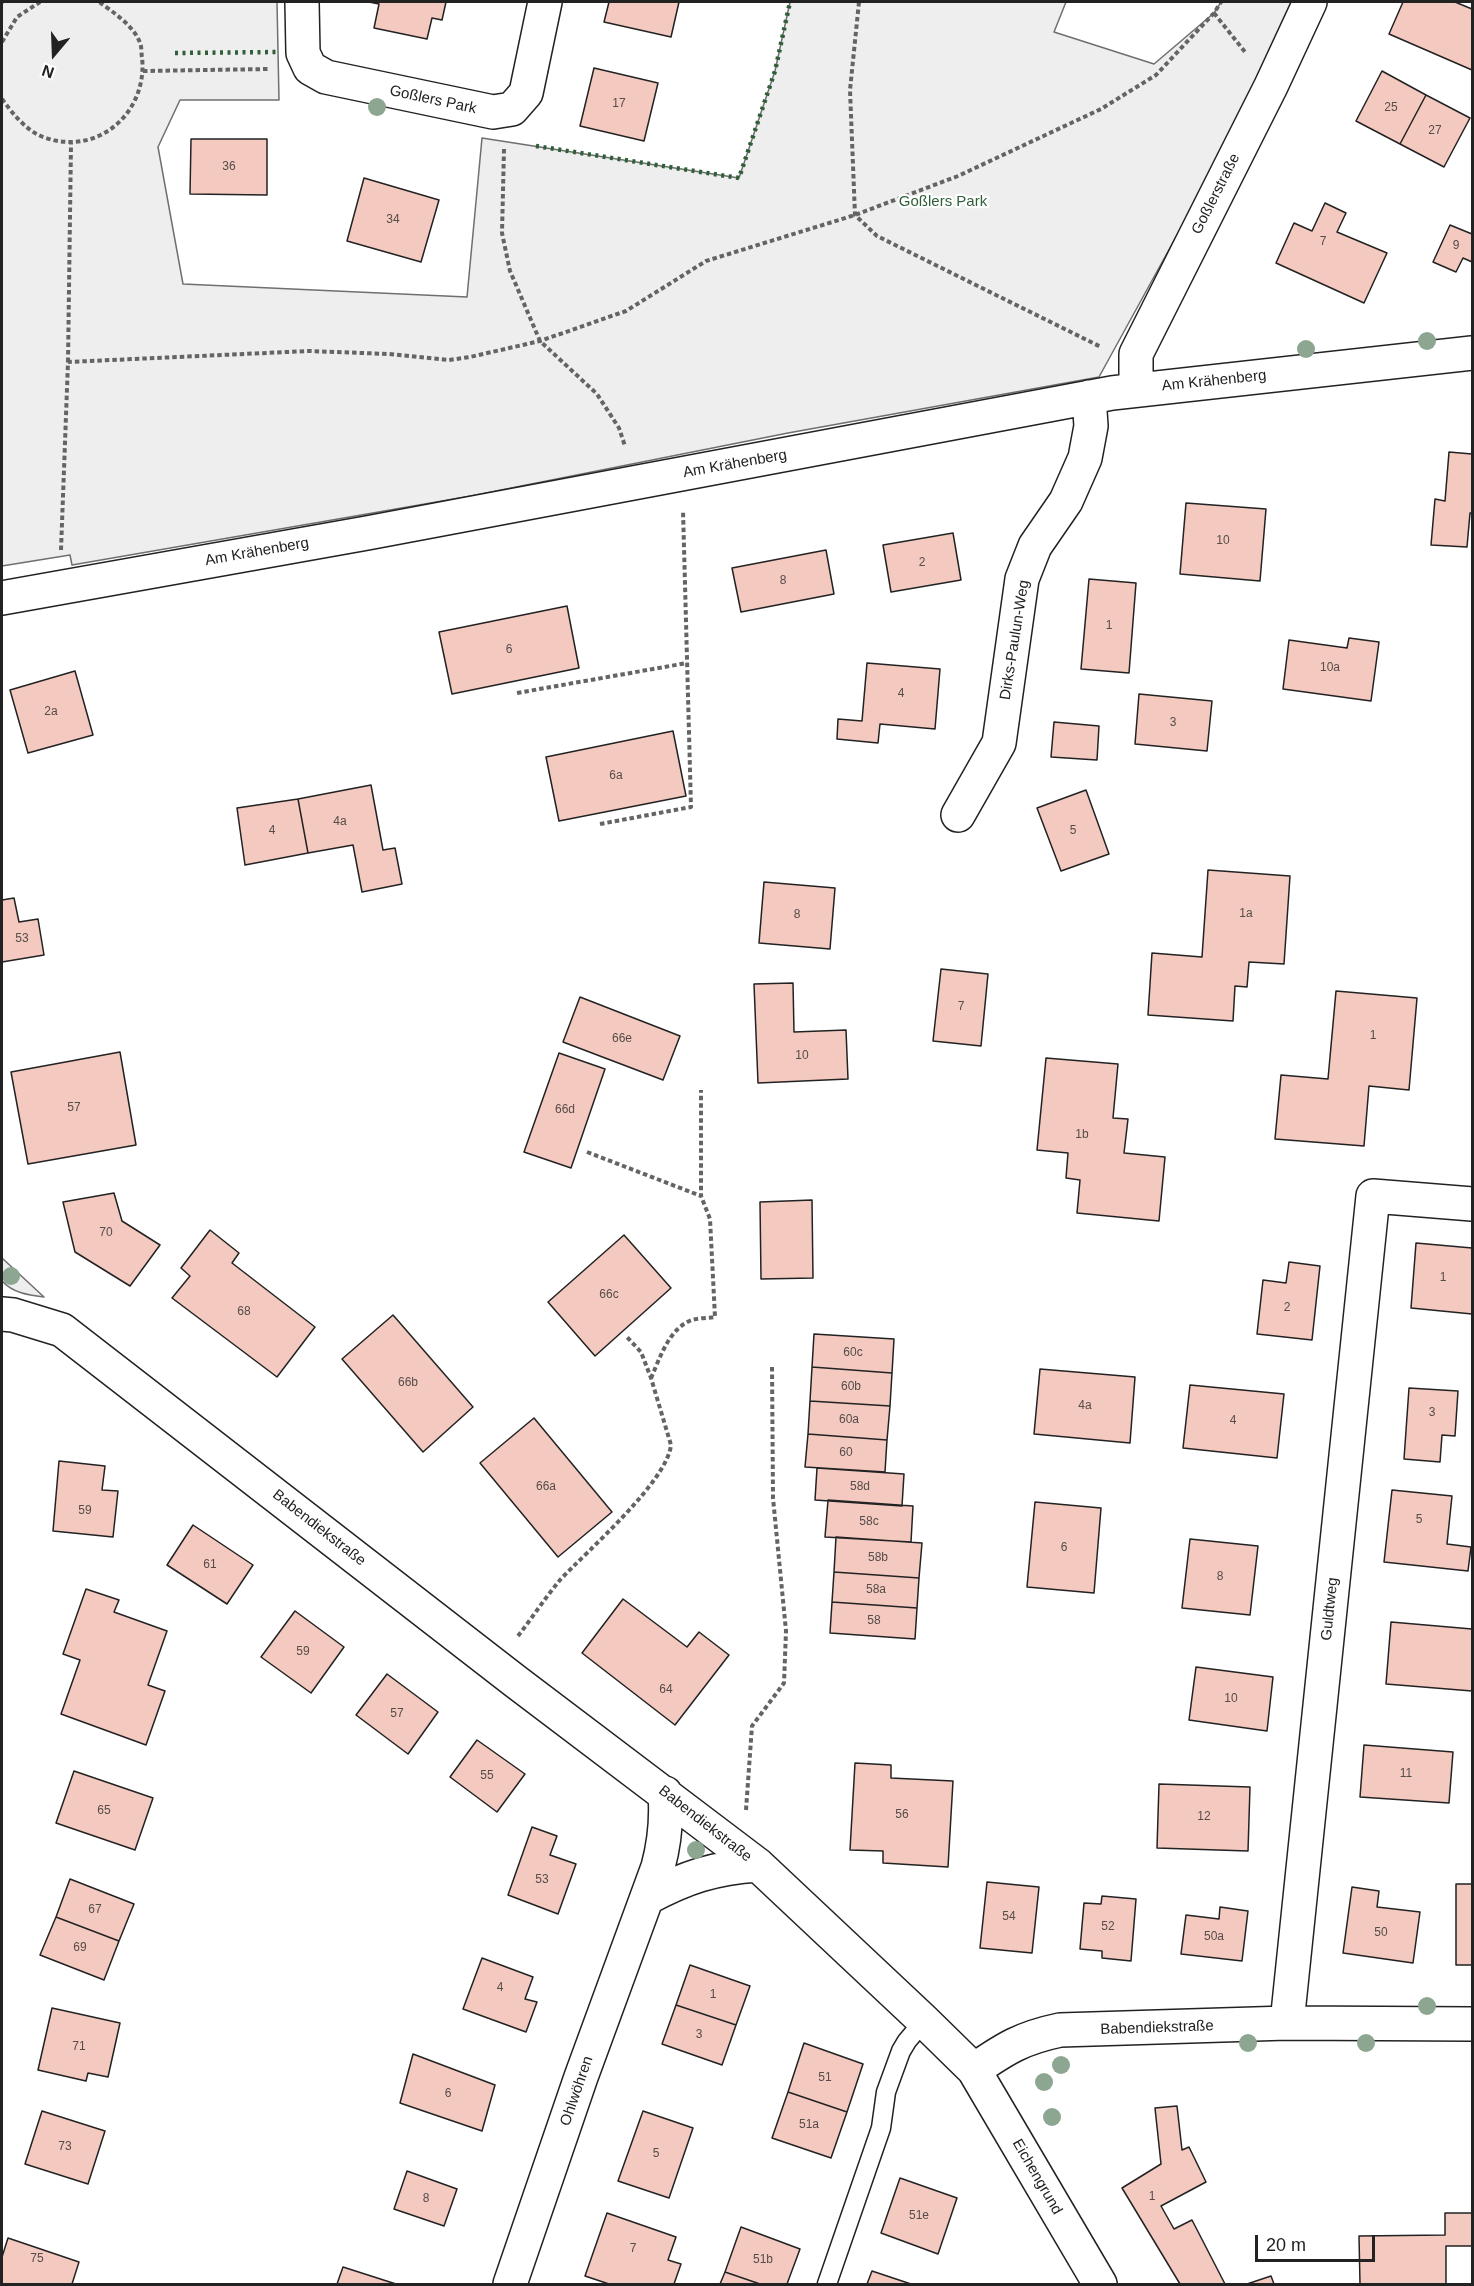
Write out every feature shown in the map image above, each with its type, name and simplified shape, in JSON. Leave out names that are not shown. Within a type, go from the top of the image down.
[{"type":"street","points":[[302,2],[303,53],[310,68]]},
{"type":"street","points":[[512,109],[526,93],[545,2]]},
{"type":"street","name":"Goßlerstraße","points":[[1136,389],[1136,354],[1271,86],[1310,2]]},
{"type":"street","name":"Goßlers Park","points":[[310,68],[326,77],[493,112],[512,109]]},
{"type":"street","name":"Am Krähenberg","points":[[2,598],[367,533],[1136,389],[1473,353]]},
{"type":"street","name":"Dirks-Paulun-Weg","points":[[958,815],[999,743],[1022,579],[1035,546],[1066,501],[1085,458],[1091,426],[1089,397]]},
{"type":"street","name":"Guldtweg","points":[[1287,2023],[1373,1196],[1473,1204]]},
{"type":"street","name":"Babendiekstraße","points":[[2,1314],[13,1315],[62,1330],[515,1681],[758,1865],[924,2020],[974,2070],[1007,2048],[1032,2036],[1060,2030],[1287,2023],[1473,2024]]},
{"type":"street","name":"Ohlwöhren","points":[[510,2284],[581,2077],[647,1898],[665,1841],[667,1818],[665,1793]]},
{"type":"street","points":[[647,1898],[676,1882],[726,1867],[758,1865]]},
{"type":"street","name":"Eichengrund","points":[[974,2070],[1100,2284]]},
{"type":"lane","points":[[827,2284],[881,2128],[886,2092],[901,2051],[924,2020]]},
{"type":"path","points":[[2,42],[17,17],[40,2]]},
{"type":"path","points":[[2,99],[19,120],[44,138],[71,143],[94,139],[120,122],[138,97],[143,71],[140,42],[120,17],[99,2]]},
{"type":"path","points":[[859,2],[850,90],[855,215],[877,236],[1111,352]]},
{"type":"path","points":[[68,362],[309,351],[389,354],[449,360],[540,341],[626,311],[706,261],[855,215],[958,176],[1101,109],[1156,75],[1214,13],[1221,2]]},
{"type":"path","points":[[1214,13],[1271,86]]},
{"type":"path","points":[[143,71],[310,68]]},
{"type":"path","points":[[512,109],[504,151],[502,233],[510,271],[540,341],[597,394],[619,428],[630,459],[634,482]]},
{"type":"path","points":[[61,557],[68,362],[71,143]]},
{"type":"path","points":[[600,824],[692,807],[683,500]]},
{"type":"path","points":[[517,693],[687,663]]},
{"type":"path","points":[[651,1378],[662,1353],[679,1328],[692,1320],[716,1317],[710,1219],[701,1196],[701,1090]]},
{"type":"path","points":[[587,1152],[701,1196]]},
{"type":"path","points":[[512,1645],[559,1581],[621,1519],[662,1469],[670,1453],[670,1445],[651,1378],[641,1353],[627,1337]]},
{"type":"path","points":[[746,1814],[752,1726],[784,1683],[786,1631],[773,1498],[772,1364]]},
{"type":"green space","name":"Goßlers Park","points":[[4,2],[277,2],[279,100],[180,100],[158,147],[183,284],[467,297],[482,138],[739,178],[775,71],[790,2],[1066,2],[1054,32],[1154,64],[1214,13],[1221,2],[1305,2],[1099,377],[788,433],[471,496],[72,565],[70,555],[2,566],[2,4]]},
{"type":"green space","points":[[2,1258],[44,1297],[21,1293],[6,1285],[2,1281]]},
{"type":"building","points":[[369,2],[446,2],[442,20],[432,18],[427,39],[374,28],[379,4]]},
{"type":"building","points":[[609,2],[679,2],[671,37],[604,22]]},
{"type":"building","points":[[1403,2],[1455,2],[1472,9],[1472,70],[1389,34]]},
{"type":"building","points":[[594,68],[658,83],[644,141],[580,126]]},
{"type":"building","points":[[1382,71],[1426,95],[1400,144],[1356,121]]},
{"type":"building","points":[[1426,95],[1470,118],[1444,167],[1400,144]]},
{"type":"building","points":[[191,139],[267,139],[267,195],[190,194]]},
{"type":"building","points":[[364,178],[439,200],[421,262],[347,241]]},
{"type":"building","points":[[1325,203],[1346,213],[1337,232],[1387,253],[1364,303],[1276,263],[1294,223],[1312,231]]},
{"type":"building","points":[[1450,225],[1472,234],[1472,262],[1463,258],[1456,272],[1433,262]]},
{"type":"building","points":[[1449,452],[1472,454],[1472,513],[1470,513],[1467,547],[1431,545],[1435,499],[1445,501]]},
{"type":"building","points":[[1186,503],[1266,509],[1260,581],[1180,574]]},
{"type":"building","points":[[953,533],[961,580],[891,592],[883,545]]},
{"type":"building","points":[[826,550],[834,594],[741,612],[732,568]]},
{"type":"building","points":[[1089,579],[1136,583],[1129,673],[1081,669]]},
{"type":"building","points":[[567,606],[579,668],[452,694],[439,632]]},
{"type":"building","points":[[1349,638],[1379,642],[1371,701],[1283,689],[1289,640],[1347,648]]},
{"type":"building","points":[[867,663],[940,669],[935,729],[880,724],[878,743],[837,739],[838,719],[862,721]]},
{"type":"building","points":[[75,671],[93,735],[28,753],[10,690]]},
{"type":"building","points":[[1139,694],[1212,701],[1207,751],[1135,744]]},
{"type":"building","points":[[1054,722],[1099,726],[1097,760],[1051,757]]},
{"type":"building","points":[[673,731],[686,796],[559,821],[546,757]]},
{"type":"building","points":[[371,785],[383,850],[395,848],[402,884],[362,892],[353,845],[308,853],[298,799]]},
{"type":"building","points":[[1086,790],[1109,854],[1061,871],[1037,808]]},
{"type":"building","points":[[298,799],[308,853],[245,865],[237,808]]},
{"type":"building","points":[[1208,870],[1290,876],[1284,964],[1249,962],[1247,987],[1235,986],[1233,1021],[1148,1015],[1152,953],[1202,957]]},
{"type":"building","points":[[764,882],[835,888],[830,949],[759,943]]},
{"type":"building","points":[[14,898],[19,922],[38,919],[44,955],[2,962],[2,900]]},
{"type":"building","points":[[941,969],[988,974],[981,1046],[933,1041]]},
{"type":"building","points":[[793,983],[794,1032],[846,1030],[848,1079],[758,1083],[754,984]]},
{"type":"building","points":[[1336,991],[1417,998],[1409,1090],[1369,1086],[1364,1146],[1275,1139],[1281,1075],[1328,1079]]},
{"type":"building","points":[[580,997],[680,1036],[663,1080],[563,1042]]},
{"type":"building","points":[[120,1052],[136,1145],[28,1164],[11,1072]]},
{"type":"building","points":[[559,1053],[605,1069],[571,1168],[524,1152]]},
{"type":"building","points":[[1046,1058],[1118,1064],[1113,1118],[1128,1119],[1124,1153],[1165,1157],[1159,1221],[1077,1213],[1080,1180],[1066,1178],[1068,1153],[1037,1150]]},
{"type":"building","points":[[114,1193],[122,1221],[160,1245],[130,1286],[75,1252],[63,1202]]},
{"type":"building","points":[[812,1200],[813,1278],[761,1279],[760,1202]]},
{"type":"building","points":[[210,1230],[239,1253],[232,1263],[315,1327],[277,1377],[172,1298],[190,1276],[181,1268]]},
{"type":"building","points":[[624,1235],[671,1288],[595,1356],[548,1302]]},
{"type":"building","points":[[1416,1243],[1472,1248],[1472,1314],[1411,1308]]},
{"type":"building","points":[[1289,1262],[1320,1266],[1312,1340],[1257,1334],[1263,1280],[1286,1283]]},
{"type":"building","points":[[393,1315],[473,1407],[423,1452],[342,1359]]},
{"type":"building","points":[[814,1334],[894,1339],[892,1373],[812,1367]]},
{"type":"building","points":[[812,1367],[892,1373],[890,1406],[810,1401]]},
{"type":"building","points":[[1040,1369],[1135,1377],[1130,1443],[1034,1434]]},
{"type":"building","points":[[1190,1385],[1284,1394],[1277,1458],[1183,1448]]},
{"type":"building","points":[[1409,1388],[1458,1391],[1455,1436],[1442,1435],[1440,1462],[1404,1459]]},
{"type":"building","points":[[810,1401],[890,1406],[887,1440],[808,1434]]},
{"type":"building","points":[[534,1418],[612,1512],[558,1557],[480,1463]]},
{"type":"building","points":[[808,1434],[887,1440],[885,1472],[805,1467]]},
{"type":"building","points":[[59,1461],[105,1466],[102,1490],[118,1491],[113,1537],[53,1531]]},
{"type":"building","points":[[817,1468],[904,1474],[902,1506],[815,1500]]},
{"type":"building","points":[[1392,1490],[1452,1496],[1447,1544],[1471,1547],[1468,1571],[1384,1562]]},
{"type":"building","points":[[828,1500],[913,1506],[911,1542],[825,1537]]},
{"type":"building","points":[[1035,1502],[1101,1508],[1094,1593],[1027,1587]]},
{"type":"building","points":[[193,1525],[253,1565],[227,1604],[167,1565]]},
{"type":"building","points":[[836,1537],[922,1543],[919,1578],[834,1572]]},
{"type":"building","points":[[1190,1539],[1258,1546],[1250,1615],[1182,1608]]},
{"type":"building","points":[[834,1572],[919,1578],[917,1608],[832,1602]]},
{"type":"building","points":[[86,1589],[119,1600],[114,1612],[167,1631],[148,1685],[165,1691],[146,1745],[61,1714],[80,1660],[63,1654]]},
{"type":"building","points":[[623,1599],[687,1647],[699,1632],[729,1655],[675,1725],[582,1653]]},
{"type":"building","points":[[832,1602],[917,1608],[915,1639],[830,1633]]},
{"type":"building","points":[[295,1611],[344,1647],[311,1693],[261,1657]]},
{"type":"building","points":[[1391,1622],[1472,1629],[1472,1691],[1386,1684]]},
{"type":"building","points":[[1196,1667],[1273,1677],[1267,1731],[1189,1720]]},
{"type":"building","points":[[387,1674],[438,1712],[408,1754],[356,1715]]},
{"type":"building","points":[[477,1740],[525,1774],[497,1812],[450,1777]]},
{"type":"building","points":[[1364,1745],[1453,1752],[1449,1803],[1360,1797]]},
{"type":"building","points":[[855,1763],[891,1765],[891,1778],[953,1781],[948,1867],[883,1863],[883,1851],[850,1850]]},
{"type":"building","points":[[74,1771],[153,1798],[135,1850],[56,1823]]},
{"type":"building","points":[[1159,1784],[1250,1787],[1248,1851],[1157,1848]]},
{"type":"building","points":[[532,1827],[557,1836],[550,1855],[576,1864],[558,1914],[508,1895]]},
{"type":"building","points":[[70,1879],[134,1904],[119,1941],[56,1917]]},
{"type":"building","points":[[987,1882],[1039,1887],[1032,1953],[980,1948]]},
{"type":"building","points":[[1456,1884],[1472,1884],[1472,1965],[1456,1965]]},
{"type":"building","points":[[1352,1887],[1379,1891],[1377,1907],[1420,1912],[1413,1963],[1343,1953]]},
{"type":"building","points":[[1102,1896],[1136,1899],[1131,1961],[1102,1958],[1102,1951],[1080,1949],[1084,1903],[1101,1904]]},
{"type":"building","points":[[1220,1907],[1248,1911],[1242,1961],[1181,1954],[1186,1915],[1219,1919]]},
{"type":"building","points":[[56,1917],[119,1941],[104,1980],[40,1955]]},
{"type":"building","points":[[482,1958],[533,1977],[525,1999],[537,2002],[526,2032],[463,2009]]},
{"type":"building","points":[[690,1965],[750,1986],[736,2025],[676,2005]]},
{"type":"building","points":[[676,2005],[736,2025],[722,2065],[662,2044]]},
{"type":"building","points":[[52,2008],[120,2023],[108,2077],[88,2073],[86,2081],[38,2070]]},
{"type":"building","points":[[804,2043],[863,2064],[847,2112],[788,2092]]},
{"type":"building","points":[[413,2054],[495,2085],[482,2131],[400,2103]]},
{"type":"building","points":[[788,2092],[847,2112],[831,2158],[772,2138]]},
{"type":"building","points":[[1177,2106],[1182,2150],[1189,2147],[1206,2182],[1161,2206],[1174,2229],[1192,2220],[1225,2284],[1180,2284],[1122,2188],[1161,2164],[1155,2108]]},
{"type":"building","points":[[42,2111],[105,2131],[88,2184],[25,2164]]},
{"type":"building","points":[[643,2111],[693,2128],[669,2198],[618,2181]]},
{"type":"building","points":[[407,2171],[457,2189],[444,2226],[394,2209]]},
{"type":"building","points":[[900,2178],[957,2198],[938,2254],[881,2233]]},
{"type":"building","points":[[607,2213],[676,2237],[668,2260],[681,2264],[674,2284],[609,2284],[585,2276]]},
{"type":"building","points":[[1445,2213],[1472,2213],[1472,2246],[1446,2246],[1446,2284],[1360,2284],[1359,2236],[1445,2235]]},
{"type":"building","points":[[741,2227],[800,2249],[787,2284],[760,2284],[725,2272]]},
{"type":"building","points":[[8,2238],[79,2262],[72,2284],[2,2284],[2,2257]]},
{"type":"building","points":[[343,2267],[396,2284],[337,2284]]},
{"type":"building","points":[[872,2271],[911,2284],[867,2284]]},
{"type":"building","points":[[725,2272],[760,2284],[720,2284]]},
{"type":"building","points":[[1271,2276],[1274,2284],[1247,2284]]},
{"type":"hedge","points":[[536,146],[739,178],[775,71],[790,2]]},
{"type":"hedge","points":[[175,53],[278,52]]}]
